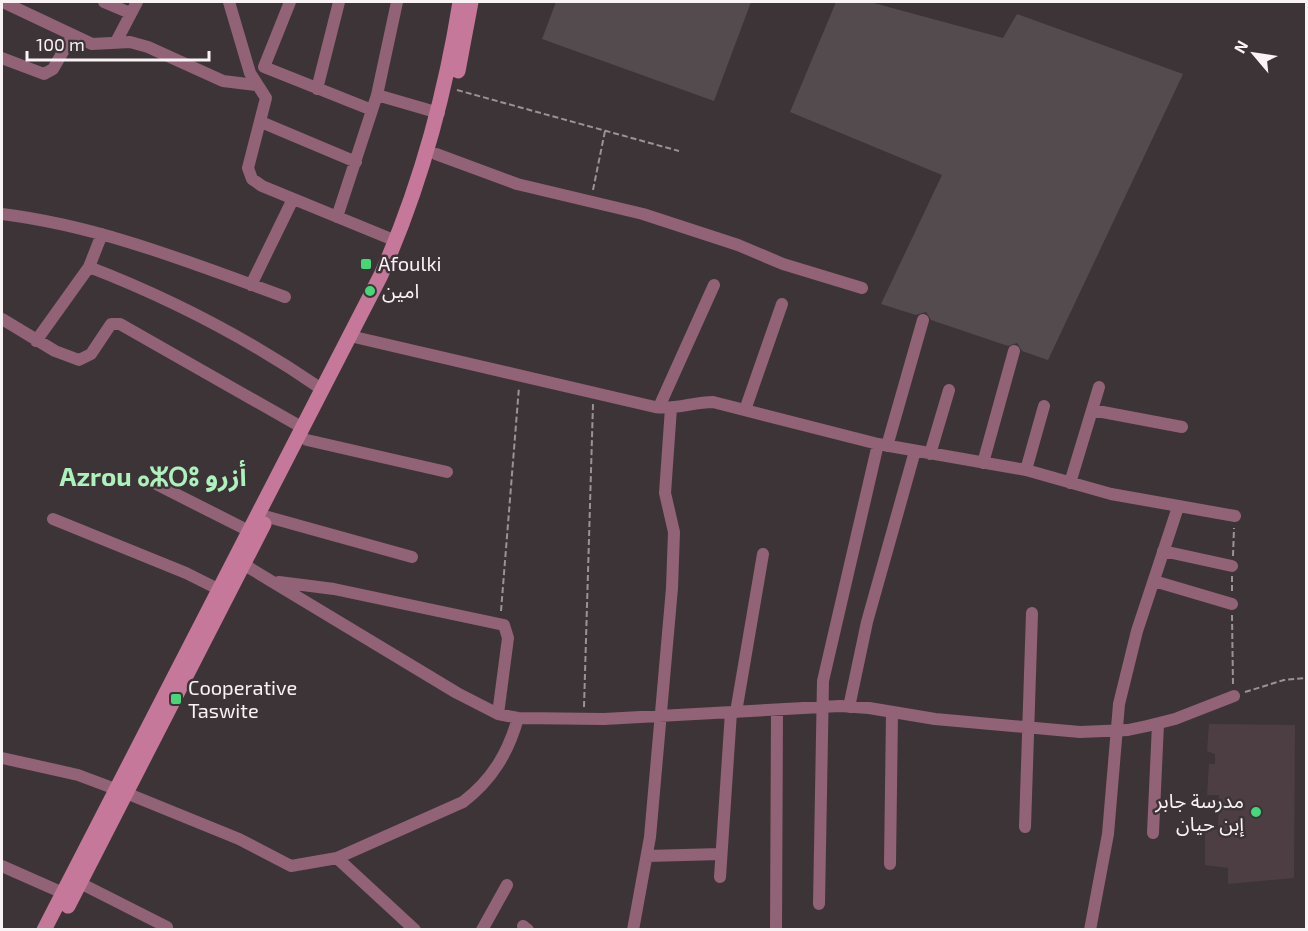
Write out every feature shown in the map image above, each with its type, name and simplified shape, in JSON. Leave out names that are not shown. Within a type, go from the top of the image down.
[{"type":"main road","points":[[55,930],[80,883],[121,791],[218,589],[268,517],[322,390],[355,337],[396,241],[439,113],[460,2]]},
{"type":"main road","points":[[44,930],[121,791],[239,561],[249,531],[305,434],[405,241],[436,154],[454,90],[471,2]]},
{"type":"street","points":[[3,2],[92,44],[130,42],[148,47],[223,81],[256,85]]},
{"type":"street","points":[[104,2],[130,13]]},
{"type":"street","points":[[116,42],[137,2]]},
{"type":"street","points":[[229,2],[250,73],[266,98],[248,168],[249,176],[262,186],[396,241]]},
{"type":"street","points":[[290,2],[264,67],[372,110]]},
{"type":"street","points":[[318,89],[339,2]]},
{"type":"street","points":[[337,217],[377,95],[397,2]]},
{"type":"street","points":[[2,58],[44,74],[53,69],[72,36]]},
{"type":"street","points":[[377,95],[439,113]]},
{"type":"street","points":[[261,122],[356,162]]},
{"type":"street","points":[[436,154],[517,184],[653,217],[738,245],[783,264],[862,288]]},
{"type":"street","points":[[251,285],[293,199]]},
{"type":"street","points":[[2,214],[59,223],[102,234],[285,297]]},
{"type":"street","points":[[36,341],[89,267],[102,234]]},
{"type":"street","points":[[89,267],[178,304],[221,326],[322,390]]},
{"type":"street","points":[[633,930],[647,856],[675,550],[672,514],[665,493],[665,408],[714,285]]},
{"type":"street","points":[[745,410],[782,304]]},
{"type":"street","points":[[2,319],[36,341],[79,360],[91,354],[111,324],[120,324],[305,434],[447,472]]},
{"type":"street","points":[[819,904],[825,673],[882,445],[923,320]]},
{"type":"street","points":[[355,337],[665,408],[706,402],[882,445],[1026,470],[1070,483],[1178,507],[1235,516]]},
{"type":"street","points":[[983,464],[1014,351]]},
{"type":"street","points":[[1070,483],[1099,387]]},
{"type":"street","points":[[930,454],[949,390]]},
{"type":"street","points":[[1026,470],[1044,406]]},
{"type":"street","points":[[1092,410],[1182,428]]},
{"type":"street","points":[[849,707],[867,622],[915,451]]},
{"type":"street","points":[[156,483],[249,531]]},
{"type":"street","points":[[1090,930],[1108,834],[1115,731],[1126,669],[1178,507]]},
{"type":"street","points":[[268,517],[412,557]]},
{"type":"street","points":[[52,519],[186,573],[218,589]]},
{"type":"street","points":[[1163,551],[1232,566]]},
{"type":"street","points":[[720,877],[734,712],[763,554]]},
{"type":"street","points":[[239,561],[457,693],[498,714],[518,718],[584,719],[849,707],[1028,728],[1080,732],[1115,731],[1158,723],[1234,696]]},
{"type":"street","points":[[1154,581],[1232,604]]},
{"type":"street","points":[[274,582],[334,589],[500,623],[507,629],[508,638],[498,714]]},
{"type":"street","points":[[1024,826],[1032,613]]},
{"type":"street","points":[[776,930],[777,710]]},
{"type":"street","points":[[890,864],[892,712]]},
{"type":"street","points":[[2,758],[78,776],[121,791],[239,839],[284,864],[299,866],[337,858],[463,802],[478,791],[500,764],[512,739],[518,718]]},
{"type":"street","points":[[1154,833],[1158,723]]},
{"type":"street","points":[[647,856],[721,854]]},
{"type":"street","points":[[337,858],[415,930]]},
{"type":"street","points":[[2,866],[63,893]]},
{"type":"street","points":[[80,883],[167,927]]},
{"type":"street","points":[[482,930],[507,885]]},
{"type":"path","points":[[454,90],[679,151]]},
{"type":"path","points":[[591,201],[605,131]]},
{"type":"path","points":[[500,623],[520,375]]},
{"type":"path","points":[[584,719],[591,551],[593,393]]},
{"type":"path","points":[[1234,696],[1284,680],[1306,678]]},
{"type":"shaded area","name":"مدرسة جابر إبن حيان","points":[[1209,724],[1295,725],[1294,878],[1228,884],[1228,868],[1205,865],[1205,830],[1218,829],[1219,795],[1207,795],[1209,764],[1215,764],[1215,754],[1207,751]]},
{"type":"building","points":[[556,2],[751,2],[714,101],[542,39]]},
{"type":"building","points":[[836,2],[870,2],[1003,38],[1017,14],[1183,74],[1048,360],[1022,351],[1017,343],[1008,346],[931,320],[926,312],[916,315],[881,304],[942,175],[790,112]]},
{"type":"place","name":"Afoulki","points":[[366,264]]},
{"type":"place","name":"امين","points":[[370,291]]},
{"type":"place","name":"Cooperative Taswite","points":[[176,699]]},
{"type":"place","name":"مدرسة جابر إبن حيان","points":[[1256,812]]},
{"type":"district","name":"Azrou ⴰⵣⵔⵓ أزرو","points":[[153,477]]}]
